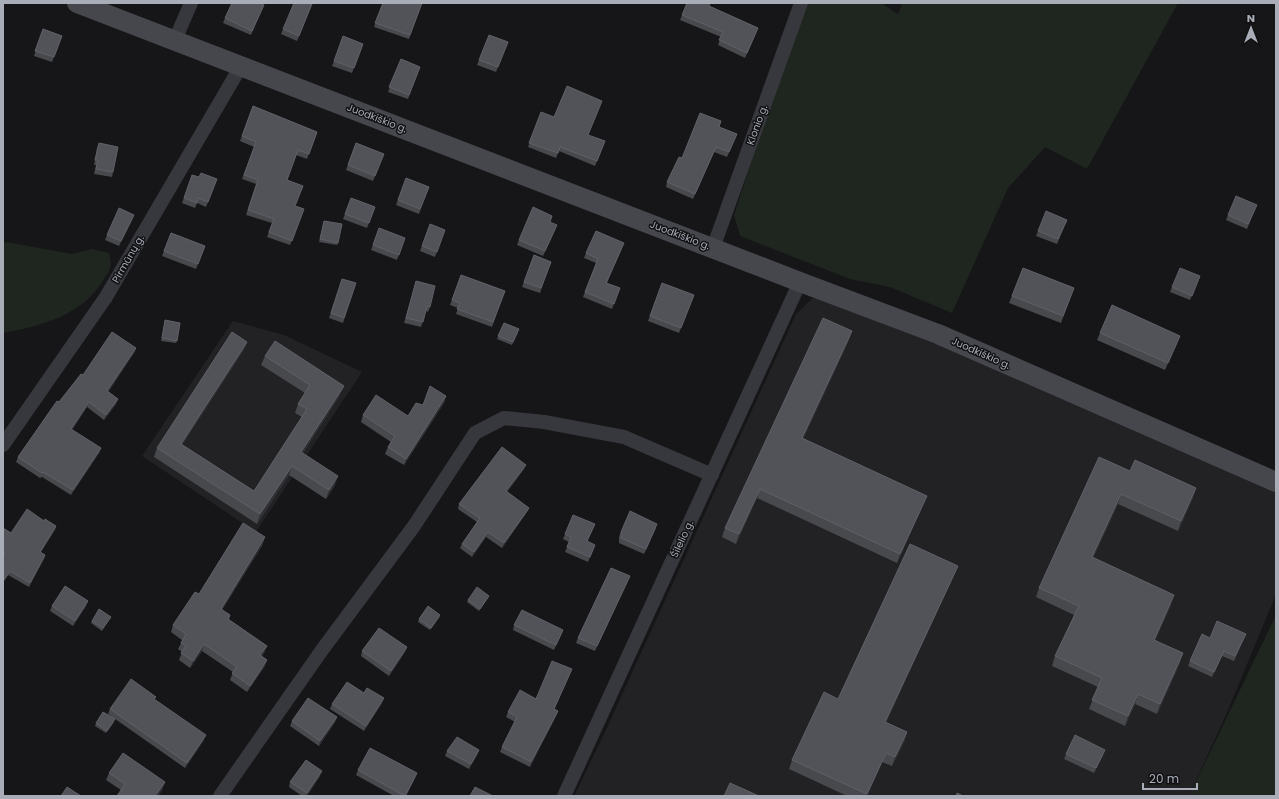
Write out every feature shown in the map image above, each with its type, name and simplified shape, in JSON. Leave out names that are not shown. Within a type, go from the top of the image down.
[{"type":"street","name":"Juodkiškio g.","points":[[77,3],[938,334],[1276,482]]},
{"type":"street","points":[[175,40],[191,3]]},
{"type":"street","name":"Klonio g.","points":[[713,248],[802,3]]},
{"type":"street","name":"Pirmūnų g.","points":[[3,445],[106,297],[241,66]]},
{"type":"street","name":"Šilelio g.","points":[[564,796],[800,282]]},
{"type":"street","points":[[220,796],[322,650],[414,526],[475,433],[504,418],[544,422],[624,437],[712,475]]},
{"type":"shaded area","points":[[803,3],[881,3],[898,14],[902,3],[1178,3],[1087,169],[1045,147],[1008,188],[952,313],[890,287],[850,279],[740,236],[734,215]]},
{"type":"shaded area","points":[[6,242],[72,254],[92,249],[109,253],[111,266],[95,291],[85,302],[73,310],[60,317],[32,327],[3,333],[3,243]]},
{"type":"shaded area","points":[[816,295],[1030,382],[1276,493],[1276,594],[1226,715],[1189,796],[574,796],[604,734],[796,314]]},
{"type":"shaded area","points":[[233,321],[284,335],[362,372],[256,532],[142,456]]},
{"type":"shaded area","points":[[1276,615],[1276,796],[1189,796]]},
{"type":"building","points":[[232,3],[259,3],[264,5],[252,31],[225,18]]},
{"type":"building","points":[[294,3],[312,3],[299,36],[283,29]]},
{"type":"building","points":[[383,3],[422,3],[410,35],[375,23]]},
{"type":"building","points":[[687,3],[710,3],[709,6],[758,28],[747,53],[719,40],[723,32],[682,15]]},
{"type":"building","points":[[43,29],[62,36],[54,57],[35,51]]},
{"type":"building","points":[[489,35],[508,42],[498,67],[479,60]]},
{"type":"building","points":[[343,36],[363,44],[354,68],[334,61]]},
{"type":"building","points":[[401,59],[420,67],[409,95],[389,87]]},
{"type":"building","points":[[567,86],[602,101],[588,135],[605,141],[597,161],[560,147],[558,153],[529,143],[541,112],[554,117]]},
{"type":"building","points":[[253,106],[317,132],[309,154],[298,150],[287,180],[303,186],[295,206],[304,209],[292,241],[269,232],[274,219],[248,210],[258,180],[244,175],[256,142],[242,136]]},
{"type":"building","points":[[700,113],[721,121],[719,127],[737,134],[729,152],[716,147],[695,194],[667,182],[679,157],[682,158]]},
{"type":"building","points":[[99,143],[118,147],[113,172],[96,169],[98,160],[95,160]]},
{"type":"building","points":[[356,143],[384,154],[375,176],[348,165]]},
{"type":"building","points":[[201,173],[217,179],[208,202],[198,198],[197,203],[184,198],[192,175],[199,177]]},
{"type":"building","points":[[406,178],[429,187],[420,209],[398,200]]},
{"type":"building","points":[[1236,196],[1257,205],[1248,224],[1228,215]]},
{"type":"building","points":[[351,198],[375,207],[369,223],[345,214]]},
{"type":"building","points":[[533,207],[552,216],[550,222],[557,225],[545,251],[519,240]]},
{"type":"building","points":[[119,208],[134,215],[121,241],[107,235]]},
{"type":"building","points":[[1046,211],[1067,220],[1058,239],[1038,231]]},
{"type":"building","points":[[324,221],[342,224],[338,243],[320,239]]},
{"type":"building","points":[[430,224],[445,230],[437,252],[422,246]]},
{"type":"building","points":[[379,228],[405,238],[399,255],[373,245]]},
{"type":"building","points":[[596,231],[624,243],[606,283],[620,288],[614,304],[585,292],[598,259],[586,253]]},
{"type":"building","points":[[171,233],[205,246],[198,264],[164,251]]},
{"type":"building","points":[[534,255],[551,262],[541,288],[524,282]]},
{"type":"building","points":[[1023,268],[1074,288],[1063,316],[1012,296]]},
{"type":"building","points":[[1180,268],[1200,276],[1192,296],[1172,287]]},
{"type":"building","points":[[461,275],[505,291],[493,322],[457,309],[460,303],[452,300]]},
{"type":"building","points":[[342,279],[356,283],[344,318],[331,313]]},
{"type":"building","points":[[416,281],[435,286],[430,307],[427,306],[423,322],[406,318]]},
{"type":"building","points":[[662,283],[694,295],[681,328],[650,316]]},
{"type":"building","points":[[1112,305],[1180,336],[1168,363],[1100,333]]},
{"type":"building","points":[[823,318],[852,331],[802,438],[927,496],[900,554],[760,489],[739,534],[725,528]]},
{"type":"building","points":[[165,320],[180,323],[177,341],[162,338]]},
{"type":"building","points":[[504,323],[519,329],[513,342],[498,336]]},
{"type":"building","points":[[112,332],[136,348],[107,391],[118,399],[106,415],[89,402],[71,429],[101,448],[73,490],[43,472],[42,473],[18,457],[57,401],[59,402],[81,374],[83,375]]},
{"type":"building","points":[[232,332],[247,342],[181,444],[254,491],[307,409],[298,404],[310,385],[265,356],[275,341],[344,386],[301,452],[338,476],[329,490],[292,466],[260,514],[157,448]]},
{"type":"building","points":[[430,386],[446,396],[406,459],[388,447],[395,436],[363,415],[376,395],[408,416],[416,403],[423,405]]},
{"type":"building","points":[[502,447],[526,465],[506,491],[529,508],[504,543],[488,532],[474,552],[462,544],[480,518],[459,504]]},
{"type":"building","points":[[1099,457],[1130,471],[1135,460],[1196,488],[1181,521],[1121,494],[1092,557],[1174,595],[1154,640],[1183,653],[1160,704],[1138,694],[1128,716],[1092,700],[1102,678],[1055,656],[1079,606],[1039,588]]},
{"type":"building","points":[[27,509],[44,521],[45,519],[56,526],[40,552],[45,555],[30,583],[10,571],[3,581],[3,555],[5,552],[3,550],[3,528],[11,533]]},
{"type":"building","points":[[630,511],[657,524],[646,549],[621,538],[621,532]]},
{"type":"building","points":[[573,515],[595,524],[587,541],[595,545],[590,557],[567,547],[571,537],[565,534]]},
{"type":"building","points":[[243,523],[265,537],[221,609],[230,615],[228,619],[267,646],[260,655],[267,660],[250,686],[232,673],[237,667],[204,644],[193,661],[181,653],[186,646],[181,643],[186,634],[173,625],[195,592],[199,594]]},
{"type":"building","points":[[910,544],[958,566],[885,722],[907,732],[895,757],[886,753],[867,794],[792,760],[824,692],[838,699]]},
{"type":"building","points":[[611,568],[630,576],[597,646],[578,638]]},
{"type":"building","points":[[65,586],[88,601],[75,621],[52,606]]},
{"type":"building","points":[[477,587],[489,596],[480,609],[468,600]]},
{"type":"building","points":[[428,606],[440,615],[431,628],[419,619]]},
{"type":"building","points":[[99,609],[111,617],[103,628],[92,621]]},
{"type":"building","points":[[522,610],[563,630],[556,645],[514,625]]},
{"type":"building","points":[[1217,621],[1246,634],[1235,656],[1224,651],[1214,672],[1190,661],[1202,634],[1210,638]]},
{"type":"building","points":[[379,628],[407,647],[391,671],[362,651]]},
{"type":"building","points":[[552,661],[572,669],[554,709],[558,711],[531,762],[502,747],[517,717],[508,712],[520,690],[536,699]]},
{"type":"building","points":[[131,679],[156,697],[154,699],[206,735],[187,763],[110,709]]},
{"type":"building","points":[[347,682],[364,693],[367,688],[384,698],[366,726],[332,704]]},
{"type":"building","points":[[308,698],[337,717],[320,741],[292,721]]},
{"type":"building","points":[[103,712],[115,719],[107,731],[96,723]]},
{"type":"building","points":[[1075,735],[1105,750],[1096,768],[1066,754]]},
{"type":"building","points":[[457,737],[479,750],[471,764],[447,751]]},
{"type":"building","points":[[370,748],[417,773],[405,796],[358,770]]},
{"type":"building","points":[[123,753],[165,782],[155,796],[117,796],[125,784],[109,773]]},
{"type":"building","points":[[306,760],[322,771],[307,793],[290,782]]},
{"type":"building","points":[[730,783],[759,796],[724,796]]},
{"type":"building","points":[[67,787],[81,796],[61,796]]},
{"type":"building","points":[[475,787],[493,796],[470,796]]},
{"type":"building","points":[[957,793],[963,796],[956,796]]}]
